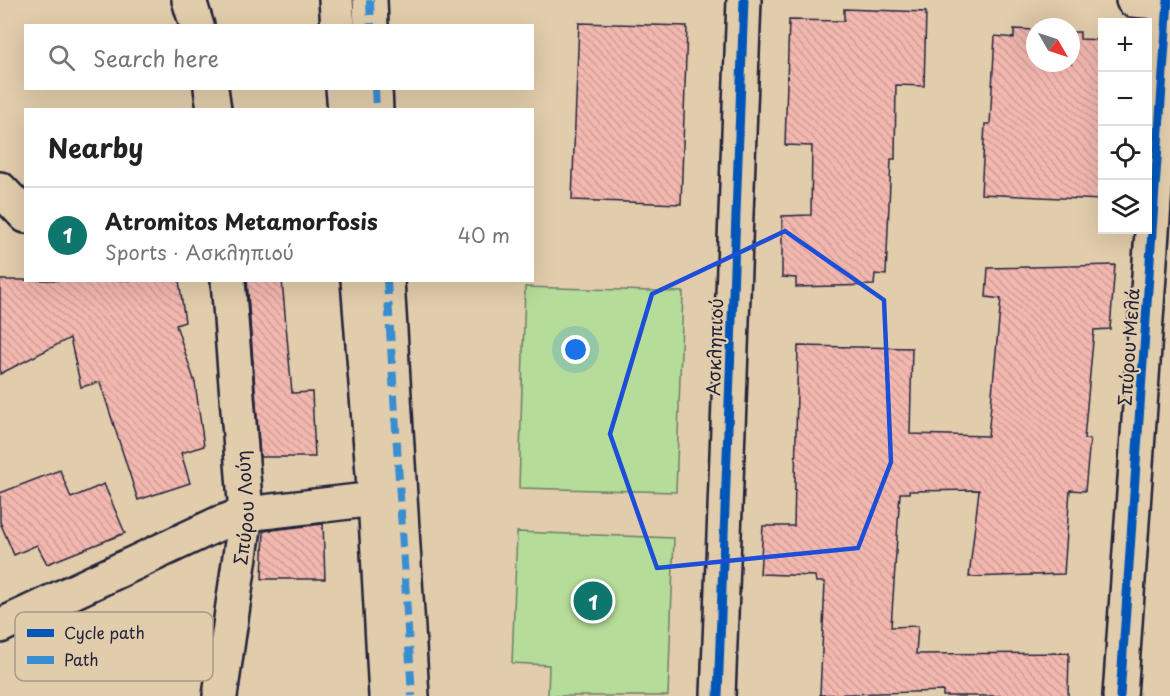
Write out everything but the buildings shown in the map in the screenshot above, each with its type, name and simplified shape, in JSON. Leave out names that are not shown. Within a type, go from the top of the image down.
[{"type":"street","points":[[189,0],[196,24]]},
{"type":"street","points":[[336,0],[338,24]]},
{"type":"street","points":[[370,0],[371,24]]},
{"type":"street","name":"Ασκληπιού","points":[[718,696],[744,0]]},
{"type":"street","points":[[1133,0],[1169,2]]},
{"type":"street","name":"Σπύρου Μελά","points":[[1120,696],[1169,2]]},
{"type":"street","points":[[211,90],[214,108]]},
{"type":"street","points":[[343,90],[345,108]]},
{"type":"street","points":[[375,90],[376,108]]},
{"type":"street","points":[[0,189],[24,214]]},
{"type":"street","name":"Σπύρου Λούη","points":[[220,696],[246,514],[228,282]]},
{"type":"street","points":[[358,282],[375,499],[386,696]]},
{"type":"street","points":[[387,282],[412,696]]},
{"type":"street","points":[[17,612],[220,523],[246,514],[375,499]]},
{"type":"highlighted area","points":[[785,231],[884,300],[891,462],[858,548],[657,568],[610,434],[652,294]]},
{"type":"green space","points":[[525,287],[683,292],[676,492],[519,488]]},
{"type":"green space","points":[[517,532],[674,538],[668,696],[548,696],[549,665],[512,663]]},
{"type":"marked path","points":[[370,0],[371,24]]},
{"type":"marked path","points":[[375,90],[376,108]]},
{"type":"marked path","points":[[387,282],[412,696]]},
{"type":"cycle path","points":[[718,696],[744,0]]},
{"type":"cycle path","points":[[1120,696],[1168,0]]},
{"type":"place","name":"Atromitos Metamorfosis","points":[[593,601]]}]
